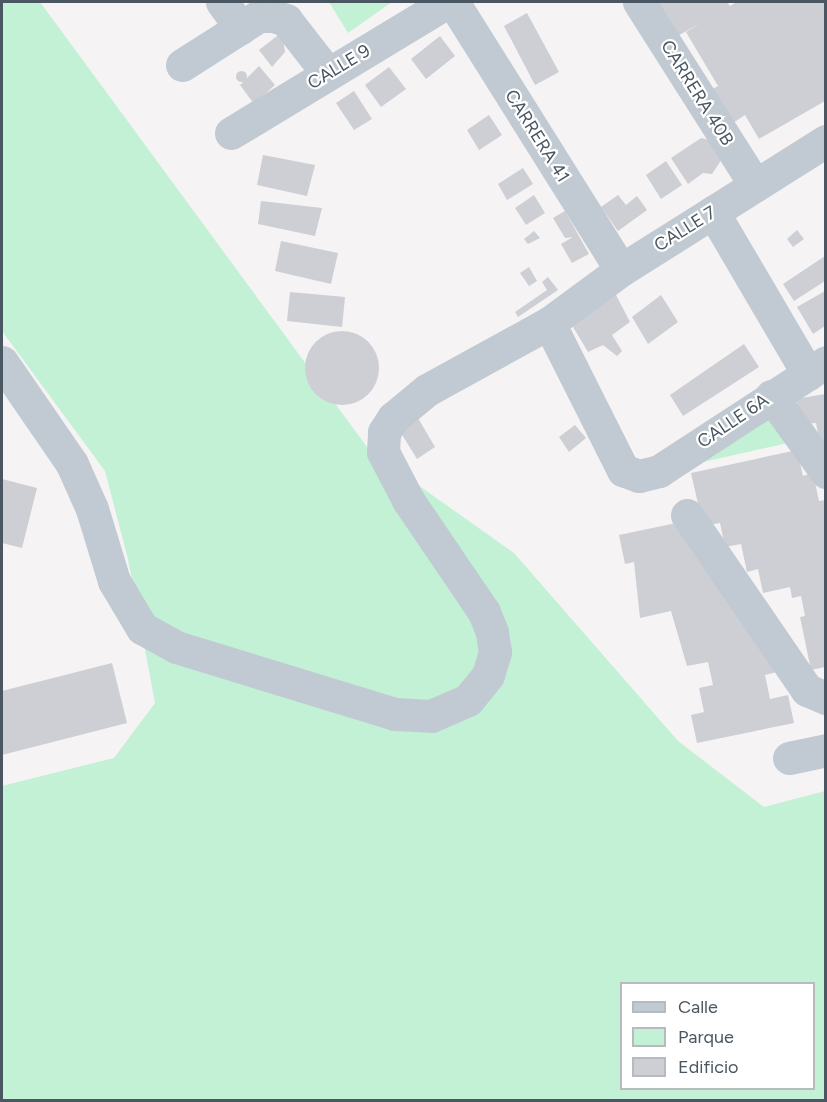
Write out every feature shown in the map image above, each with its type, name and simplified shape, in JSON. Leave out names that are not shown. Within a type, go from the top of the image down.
[{"type":"street","points":[[222,2],[241,28]]},
{"type":"street","name":"CALLE 9","points":[[231,133],[447,2]]},
{"type":"street","name":"CARRERA 41","points":[[453,2],[621,270]]},
{"type":"street","name":"CARRERA 40B","points":[[639,2],[755,185]]},
{"type":"street","points":[[182,65],[259,16],[286,20],[328,74]]},
{"type":"street","name":"CALLE 7","points":[[2,362],[72,464],[92,509],[114,580],[142,628],[176,647],[377,708],[431,716],[468,700],[488,675],[495,652],[492,632],[484,612],[408,500],[383,452],[384,432],[393,418],[427,390],[549,322],[621,270],[825,141]]},
{"type":"street","points":[[713,212],[817,368]]},
{"type":"street","name":"CALLE 6A","points":[[549,322],[623,470],[639,476],[659,471],[817,368]]},
{"type":"street","points":[[771,396],[825,472]]},
{"type":"street","points":[[687,515],[807,690],[825,698]]},
{"type":"street","points":[[789,758],[825,750]]},
{"type":"green space","points":[[2,2],[40,2],[370,451],[514,553],[678,741],[764,807],[825,791],[825,1100],[2,1100],[2,786],[114,758],[155,703],[128,559],[105,471],[2,331]]},
{"type":"green space","points":[[329,2],[392,2],[348,33]]},
{"type":"green space","points":[[766,409],[792,442],[681,467]]},
{"type":"building","points":[[655,2],[727,2],[730,6],[737,2],[825,2],[825,101],[759,139],[745,115],[730,125],[709,91],[718,86],[686,32],[700,23],[676,37]]},
{"type":"building","points":[[527,13],[559,72],[535,85],[504,26]]},
{"type":"building","points":[[282,32],[285,52],[272,67],[259,50]]},
{"type":"building","points":[[440,36],[455,56],[426,79],[411,59]]},
{"type":"building","points":[[259,66],[275,85],[254,104],[240,85]]},
{"type":"building","points":[[389,67],[406,89],[381,107],[365,85]]},
{"type":"building","points":[[241,71],[245,72],[245,80],[241,81],[237,80],[236,76],[237,72]]},
{"type":"building","points":[[354,91],[372,119],[354,130],[336,103]]},
{"type":"building","points":[[489,115],[502,135],[479,150],[467,130]]},
{"type":"building","points":[[701,138],[714,141],[722,159],[712,174],[703,173],[688,184],[671,158]]},
{"type":"building","points":[[263,155],[315,165],[307,196],[257,185]]},
{"type":"building","points":[[666,161],[682,185],[661,199],[646,175]]},
{"type":"building","points":[[523,168],[533,184],[507,200],[498,184]]},
{"type":"building","points":[[534,195],[545,213],[526,225],[515,208]]},
{"type":"building","points":[[618,195],[626,205],[637,196],[647,210],[618,231],[601,207]]},
{"type":"building","points":[[261,201],[322,208],[315,236],[258,224]]},
{"type":"building","points":[[565,211],[589,254],[572,263],[561,244],[573,237],[565,238],[553,218]]},
{"type":"building","points":[[797,230],[804,239],[793,247],[787,239]]},
{"type":"building","points":[[534,231],[540,238],[528,244],[524,239]]},
{"type":"building","points":[[281,241],[338,253],[331,284],[275,271]]},
{"type":"building","points":[[825,256],[825,281],[794,301],[783,284]]},
{"type":"building","points":[[529,267],[537,281],[529,286],[520,273]]},
{"type":"building","points":[[548,277],[558,290],[518,317],[515,312],[547,290],[542,282]]},
{"type":"building","points":[[825,291],[825,326],[813,334],[797,307]]},
{"type":"building","points":[[290,292],[345,297],[342,327],[287,321]]},
{"type":"building","points":[[615,293],[630,322],[612,335],[622,351],[617,356],[603,345],[588,352],[570,322]]},
{"type":"building","points":[[661,295],[678,322],[648,344],[632,317]]},
{"type":"building","points":[[342,331],[356,334],[368,342],[376,354],[379,368],[376,382],[368,394],[356,402],[342,405],[328,402],[316,394],[308,382],[305,368],[308,354],[316,342],[328,334]]},
{"type":"building","points":[[744,344],[759,367],[683,416],[670,395]]},
{"type":"building","points":[[825,394],[825,451],[821,451],[816,423],[801,424],[796,399]]},
{"type":"building","points":[[415,413],[435,447],[417,459],[396,425]]},
{"type":"building","points":[[575,425],[586,438],[569,452],[559,437]]},
{"type":"building","points":[[797,450],[803,476],[813,473],[819,501],[825,500],[825,667],[811,670],[800,617],[805,616],[801,596],[792,598],[790,587],[763,593],[758,569],[747,572],[741,544],[725,547],[720,523],[703,526],[691,473]]},
{"type":"building","points":[[2,479],[37,488],[22,548],[2,543]]},
{"type":"building","points":[[686,521],[720,572],[725,600],[737,598],[777,672],[765,675],[770,699],[788,695],[794,723],[697,743],[691,715],[704,712],[699,688],[713,685],[708,662],[687,666],[671,611],[640,618],[634,562],[625,564],[619,535]]},
{"type":"building","points":[[112,663],[127,723],[2,755],[2,691]]}]
